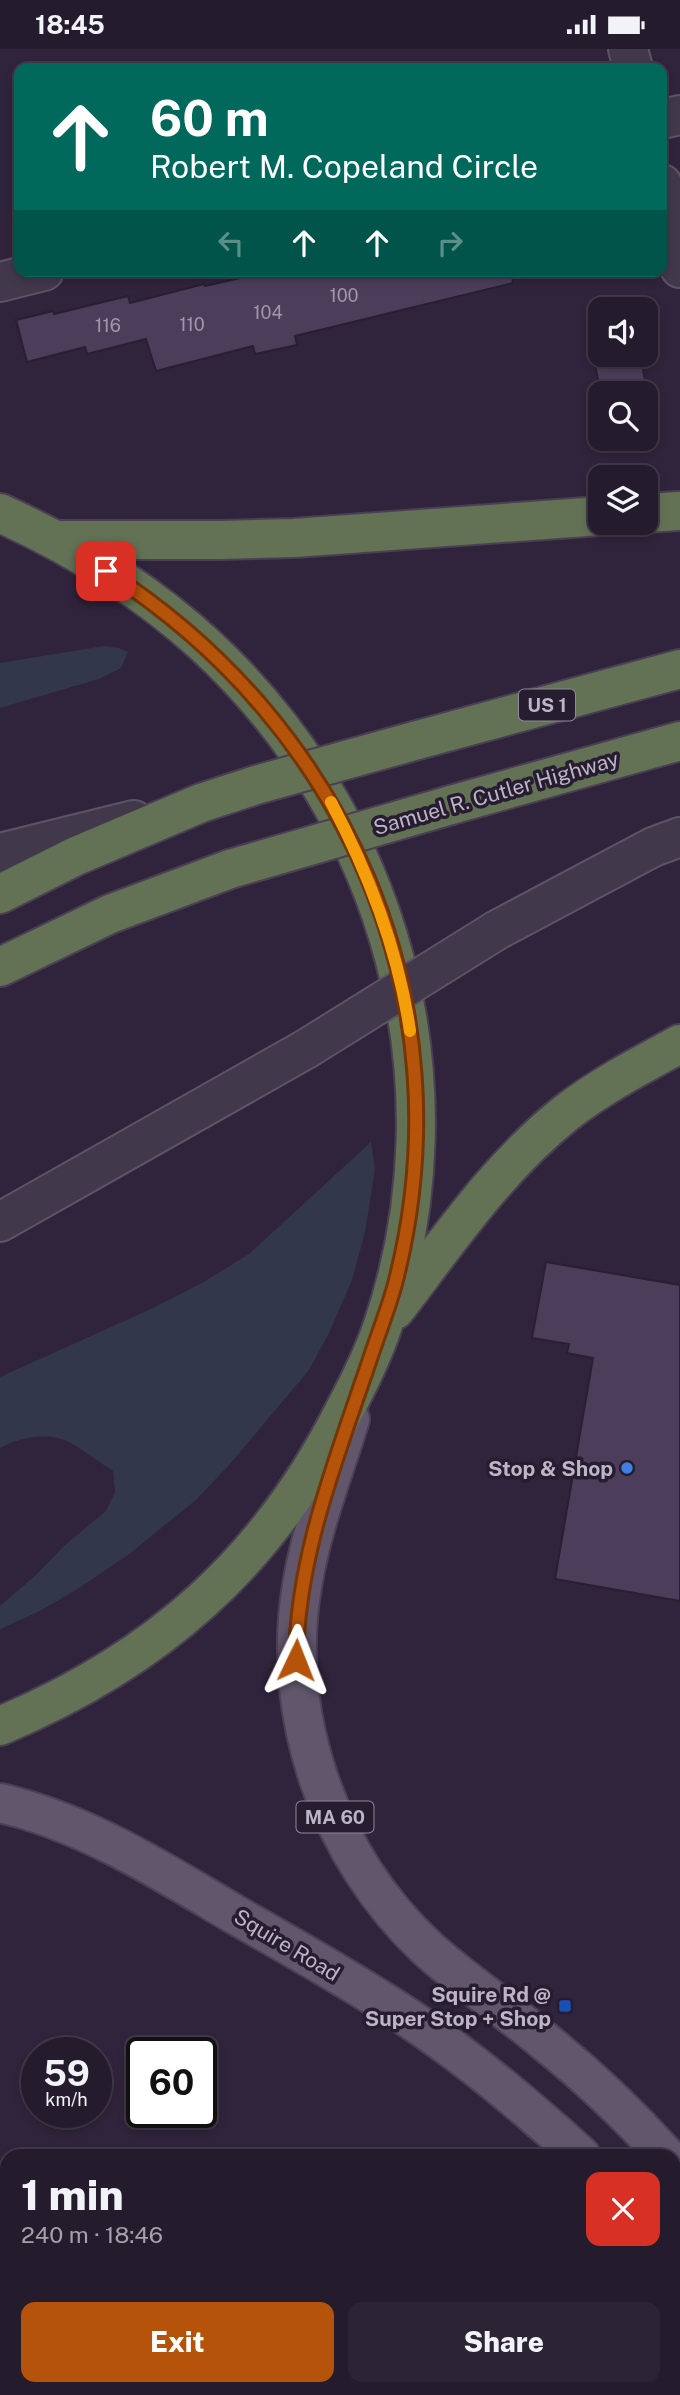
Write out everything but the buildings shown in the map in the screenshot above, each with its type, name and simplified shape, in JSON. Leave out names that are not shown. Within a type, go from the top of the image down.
[{"type":"highway","points":[[658,512],[680,511]]},
{"type":"highway","name":"MA 60","points":[[0,513],[53,540],[139,593],[187,629],[232,672],[284,732],[317,779],[344,827],[383,920],[405,997],[412,1046],[416,1111],[411,1207],[400,1264],[377,1340]]},
{"type":"highway","points":[[53,540],[294,538],[588,517]]},
{"type":"highway","name":"US 1","points":[[0,894],[76,856],[201,803],[256,785],[680,669]]},
{"type":"highway","name":"Samuel R. Cutler Highway","points":[[0,967],[110,914],[230,869],[680,741]]},
{"type":"highway","points":[[0,1726],[70,1694],[123,1662],[191,1612],[236,1570],[269,1532],[309,1475],[335,1430],[377,1340],[481,1197],[522,1152],[567,1112],[680,1044]]},
{"type":"main road","name":"MA 60","points":[[377,1340],[312,1538],[300,1600],[296,1636],[297,1685],[306,1735],[320,1782],[356,1859],[389,1909],[409,1931],[542,2039],[624,2112],[659,2149]]},
{"type":"main road","name":"Squire Road","points":[[0,1803],[46,1816],[118,1848],[363,1990],[416,2023],[501,2086],[572,2149]]},
{"type":"main road","points":[[624,2112],[680,2127]]},
{"type":"street","points":[[667,207],[680,268]]},
{"type":"street","points":[[0,282],[20,277]]},
{"type":"street","points":[[0,853],[201,803]]},
{"type":"street","points":[[0,1222],[306,1049],[497,930],[653,847],[680,837]]},
{"type":"shaded area","points":[[104,646],[128,652],[121,668],[99,679],[0,708],[0,663]]},
{"type":"shaded area","points":[[371,1142],[375,1169],[365,1232],[352,1280],[309,1370],[197,1499],[128,1555],[79,1588],[40,1611],[0,1629],[0,1606],[106,1511],[115,1492],[113,1471],[63,1439],[35,1437],[0,1448],[0,1377],[151,1309],[202,1283],[249,1254]]},
{"type":"slow traffic","points":[[331,802],[379,907],[401,980],[410,1031]]},
{"type":"place","name":"Stop & Shop","points":[[627,1468]]},
{"type":"place","name":"Squire Rd @ Super Stop + Shop","points":[[565,2006]]},
{"type":"route","points":[[106,571],[156,605],[202,643],[257,698],[299,752],[344,827],[364,871],[383,920],[405,997],[412,1046],[416,1111],[411,1207],[388,1310],[312,1538],[302,1588],[296,1660]]}]
